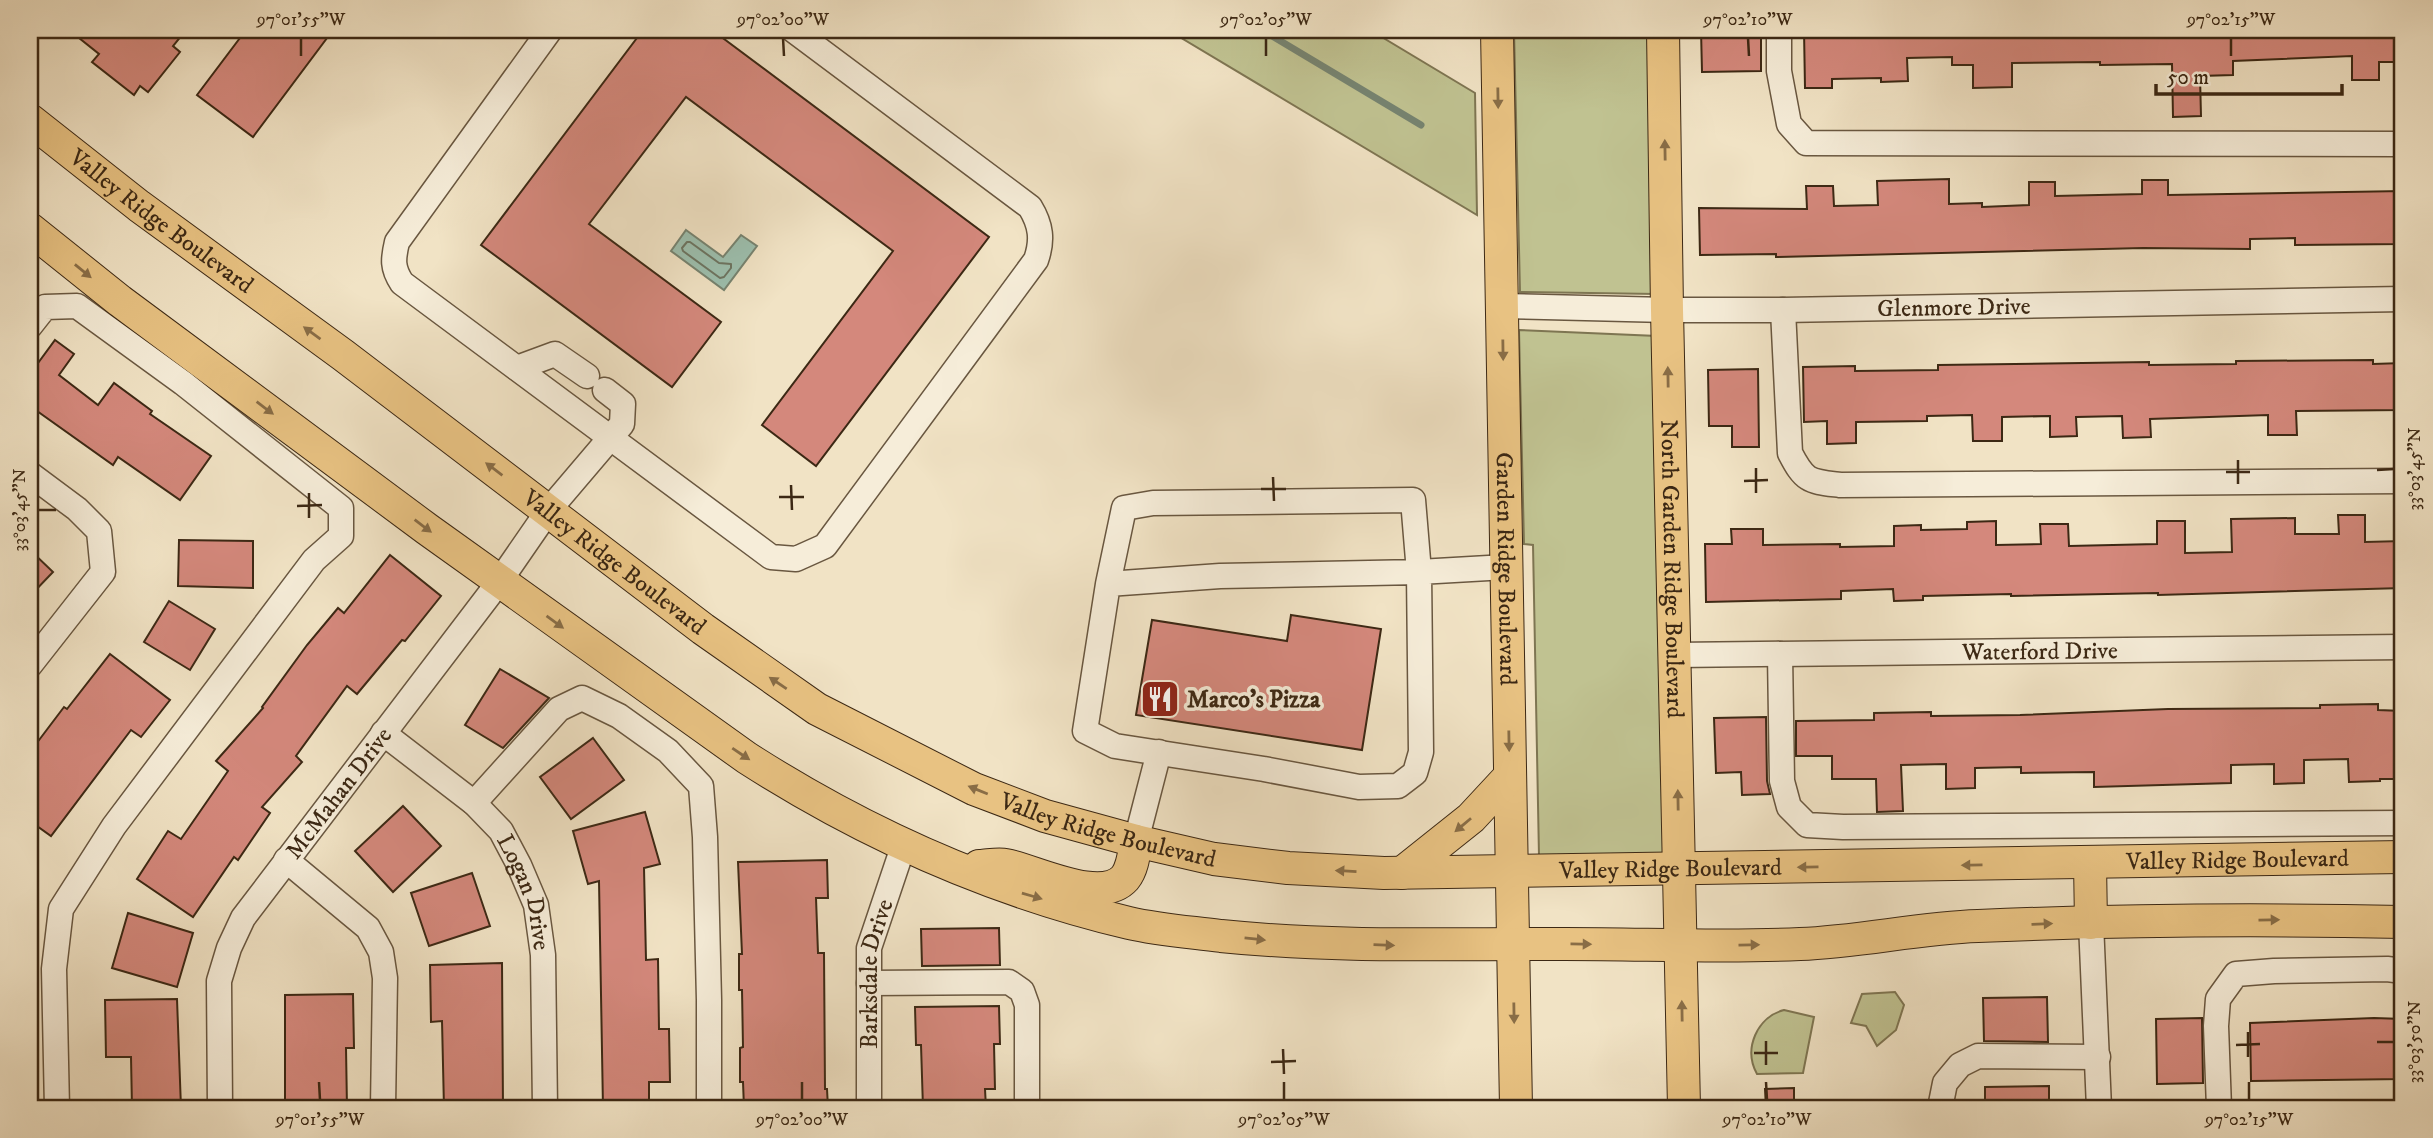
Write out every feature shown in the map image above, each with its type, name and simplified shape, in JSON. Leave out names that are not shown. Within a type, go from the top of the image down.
[{"type":"main road","name":"Garden Ridge Boulevard","points":[[1497,30],[1516,1108]]},
{"type":"main road","name":"North Garden Ridge Boulevard","points":[[1663,30],[1684,1108]]},
{"type":"main road","name":"Valley Ridge Boulevard","points":[[31,123],[139,206],[343,355],[738,656],[817,709],[974,789],[1045,816],[1214,859],[1288,869],[1402,873],[2403,857]]},
{"type":"main road","points":[[30,229],[120,301],[499,582],[747,758],[789,785],[904,844],[1021,893],[1159,929],[1287,943],[1681,946],[1804,944],[1973,926],[2091,922],[2403,922]]},
{"type":"main road","points":[[1402,873],[1471,818],[1510,776]]},
{"type":"main road","points":[[960,868],[1003,864],[1100,889],[1114,886],[1126,877],[1133,861],[1136,841]]},
{"type":"main road","points":[[2090,863],[2091,922]]},
{"type":"street","points":[[550,30],[397,242],[393,260],[395,272],[402,283],[771,557],[796,559],[825,546],[1036,260],[1041,238],[1040,226],[1030,207],[793,30]]},
{"type":"street","points":[[1779,30],[1779,71],[1788,124],[1806,143],[2403,144]]},
{"type":"street","name":"Glenmore Drive","points":[[1502,306],[1783,310],[2403,299]]},
{"type":"street","points":[[30,326],[45,307],[77,306],[183,383],[341,508],[341,536],[314,560],[114,826],[61,909],[54,969],[57,1108]]},
{"type":"street","points":[[1783,310],[1790,453],[1798,469],[1811,482],[1840,485],[2403,481]]},
{"type":"street","name":"McMahan Drive","points":[[220,1108],[219,981],[229,948],[243,918],[499,582],[548,511],[622,424],[623,404],[555,354],[517,368]]},
{"type":"street","points":[[30,474],[77,509],[99,531],[103,572],[30,664]]},
{"type":"street","points":[[1413,500],[1419,572],[1421,752],[1415,773],[1398,786],[1359,787],[1115,746],[1085,731],[1108,584],[1124,508],[1153,503],[1413,500]]},
{"type":"street","points":[[1108,584],[1220,576],[1419,572],[1506,567]]},
{"type":"street","name":"Waterford Drive","points":[[1676,655],[2403,647]]},
{"type":"street","points":[[1780,654],[1782,781],[1789,807],[1807,825],[1843,827],[2403,823]]},
{"type":"street","points":[[474,803],[559,709],[582,698],[619,716],[658,744],[701,786],[705,837],[709,1108]]},
{"type":"street","name":"Logan Drive","points":[[383,733],[474,803],[501,831],[519,865],[536,905],[543,955],[545,1108]]},
{"type":"street","points":[[1136,841],[1159,752]]},
{"type":"street","name":"Barksdale Drive","points":[[869,1108],[869,948],[904,844]]},
{"type":"street","points":[[286,860],[368,928],[381,952],[385,978],[383,1108]]},
{"type":"street","points":[[2091,922],[2099,1108]]},
{"type":"street","points":[[2219,1108],[2216,1026],[2218,999],[2236,974],[2274,971],[2403,971]]},
{"type":"street","points":[[869,984],[1009,982],[1022,991],[1027,1005],[1027,1108]]},
{"type":"street","points":[[1940,1108],[1945,1083],[1960,1065],[1978,1056],[2098,1057]]},
{"type":"shaded area","points":[[1168,30],[1370,30],[1475,93],[1477,215]]},
{"type":"shaded area","points":[[1514,30],[1651,30],[1656,294],[1520,292]]},
{"type":"shaded area","points":[[1519,330],[1657,336],[1668,854],[1539,856],[1533,545],[1524,544]]},
{"type":"shaded area","points":[[1895,992],[1904,1005],[1896,1030],[1877,1046],[1866,1026],[1851,1023],[1862,994]]},
{"type":"shaded area","points":[[1784,1010],[1814,1017],[1803,1073],[1757,1074],[1752,1054],[1755,1035],[1766,1019]]},
{"type":"water","points":[[686,230],[723,257],[741,235],[757,246],[724,290],[671,251]]},
{"type":"building","points":[[69,30],[186,30],[173,46],[180,52],[148,92],[140,86],[134,95],[92,62],[99,54]]},
{"type":"building","points":[[246,30],[333,30],[253,137],[197,95]]},
{"type":"building","points":[[643,30],[712,30],[989,237],[816,466],[762,425],[893,251],[686,97],[589,224],[721,322],[672,387],[481,245]]},
{"type":"building","points":[[1701,30],[1761,30],[1761,71],[1702,72]]},
{"type":"building","points":[[1804,30],[2403,30],[2403,62],[2379,62],[2379,80],[2352,80],[2352,56],[2233,61],[2233,75],[2200,76],[2201,116],[2173,117],[2172,64],[2012,63],[2012,87],[1973,88],[1973,65],[1952,65],[1952,57],[1907,58],[1908,81],[1881,82],[1881,78],[1832,79],[1832,88],[1805,88]]},
{"type":"building","points":[[1949,179],[1949,204],[1982,203],[1982,207],[2029,205],[2029,182],[2055,182],[2055,196],[2142,194],[2142,180],[2168,180],[2168,195],[2403,191],[2403,244],[2295,245],[2295,238],[2250,239],[2250,249],[2143,248],[1776,257],[1776,254],[1700,255],[1699,208],[1807,209],[1806,186],[1833,186],[1834,206],[1878,205],[1877,181]]},
{"type":"building","points":[[55,340],[74,354],[59,375],[98,405],[114,383],[152,411],[150,414],[211,456],[180,500],[118,457],[113,465],[30,406],[30,374]]},
{"type":"building","points":[[2373,360],[2373,364],[2403,363],[2403,410],[2296,411],[2297,435],[2268,435],[2268,415],[2150,419],[2151,437],[2123,438],[2122,416],[2076,417],[2077,436],[2050,437],[2050,416],[2002,417],[2002,441],[1973,441],[1972,415],[1927,416],[1927,421],[1856,422],[1856,443],[1827,444],[1827,421],[1804,422],[1803,367],[1855,366],[1855,371],[1938,370],[1938,365],[2149,362],[2149,365],[2236,364],[2236,361]]},
{"type":"building","points":[[1758,369],[1759,447],[1732,447],[1732,426],[1709,426],[1708,370]]},
{"type":"building","points":[[2338,515],[2365,515],[2365,542],[2403,541],[2403,588],[2158,595],[1923,596],[1923,600],[1894,601],[1893,589],[1841,591],[1841,599],[1706,602],[1705,544],[1732,544],[1731,529],[1763,529],[1763,545],[1894,546],[1894,526],[1921,525],[1921,530],[1967,529],[1967,522],[1996,521],[1996,545],[2041,544],[2040,524],[2068,524],[2069,546],[2157,544],[2157,521],[2185,521],[2185,553],[2232,552],[2231,519],[2295,518],[2295,534],[2339,534]]},
{"type":"building","points":[[179,540],[253,541],[253,588],[178,586]]},
{"type":"building","points":[[30,550],[53,572],[30,596]]},
{"type":"building","points":[[390,555],[441,596],[357,694],[347,686],[296,756],[302,762],[262,807],[270,813],[238,860],[234,857],[193,917],[137,879],[168,831],[181,839],[228,771],[216,761],[263,708],[307,645],[338,608],[344,613]]},
{"type":"building","points":[[169,601],[215,629],[190,670],[144,642]]},
{"type":"building","points":[[1291,615],[1381,629],[1362,750],[1136,715],[1152,620],[1287,641]]},
{"type":"building","points":[[110,654],[170,700],[141,737],[131,730],[51,836],[30,821],[30,752],[64,707],[67,709]]},
{"type":"building","points":[[500,669],[549,698],[503,748],[465,725]]},
{"type":"building","points":[[2378,704],[2378,710],[2403,711],[2403,779],[2349,782],[2348,759],[2304,760],[2304,783],[2274,784],[2274,764],[2231,765],[2231,783],[2094,787],[2094,772],[2021,773],[2021,767],[1975,768],[1975,788],[1946,789],[1946,764],[1901,765],[1903,811],[1877,812],[1876,779],[1832,779],[1832,756],[1796,756],[1796,721],[1874,720],[1874,713],[1931,712],[1931,716],[2020,715],[2168,709],[2320,708],[2320,705]]},
{"type":"building","points":[[1766,717],[1767,781],[1770,794],[1742,795],[1741,772],[1716,773],[1714,718]]},
{"type":"building","points":[[593,738],[624,780],[571,819],[540,777]]},
{"type":"building","points":[[403,806],[441,846],[393,892],[355,851]]},
{"type":"building","points":[[645,812],[660,864],[644,868],[646,960],[658,959],[659,1029],[669,1029],[670,1082],[649,1082],[649,1108],[603,1108],[599,881],[588,884],[573,831]]},
{"type":"building","points":[[827,860],[828,898],[816,898],[818,953],[824,953],[825,1089],[828,1108],[744,1108],[743,1082],[740,1082],[740,1048],[743,1047],[742,990],[739,990],[739,954],[742,954],[738,862]]},
{"type":"building","points":[[472,873],[490,926],[429,946],[411,893]]},
{"type":"building","points":[[128,913],[193,933],[177,987],[112,968]]},
{"type":"building","points":[[999,928],[1000,965],[922,966],[921,929]]},
{"type":"building","points":[[502,963],[503,1108],[444,1108],[442,1021],[431,1022],[430,965]]},
{"type":"building","points":[[353,994],[354,1048],[346,1048],[347,1108],[285,1108],[285,995]]},
{"type":"building","points":[[2047,997],[2048,1042],[1984,1041],[1983,998]]},
{"type":"building","points":[[177,999],[181,1108],[132,1108],[131,1057],[106,1057],[105,1000]]},
{"type":"building","points":[[999,1006],[1000,1044],[994,1044],[995,1089],[985,1089],[986,1108],[923,1108],[921,1045],[916,1045],[915,1007]]},
{"type":"building","points":[[2202,1018],[2203,1083],[2157,1084],[2156,1019]]},
{"type":"building","points":[[2403,1019],[2403,1079],[2251,1081],[2250,1023]]},
{"type":"building","points":[[2049,1086],[2049,1108],[1985,1108],[1985,1087]]},
{"type":"building","points":[[1794,1088],[1794,1108],[1766,1108],[1765,1089]]},
{"type":"waterway","points":[[1262,30],[1421,125]]},
{"type":"place","name":"Marco's Pizza","points":[[1160,699]]}]
